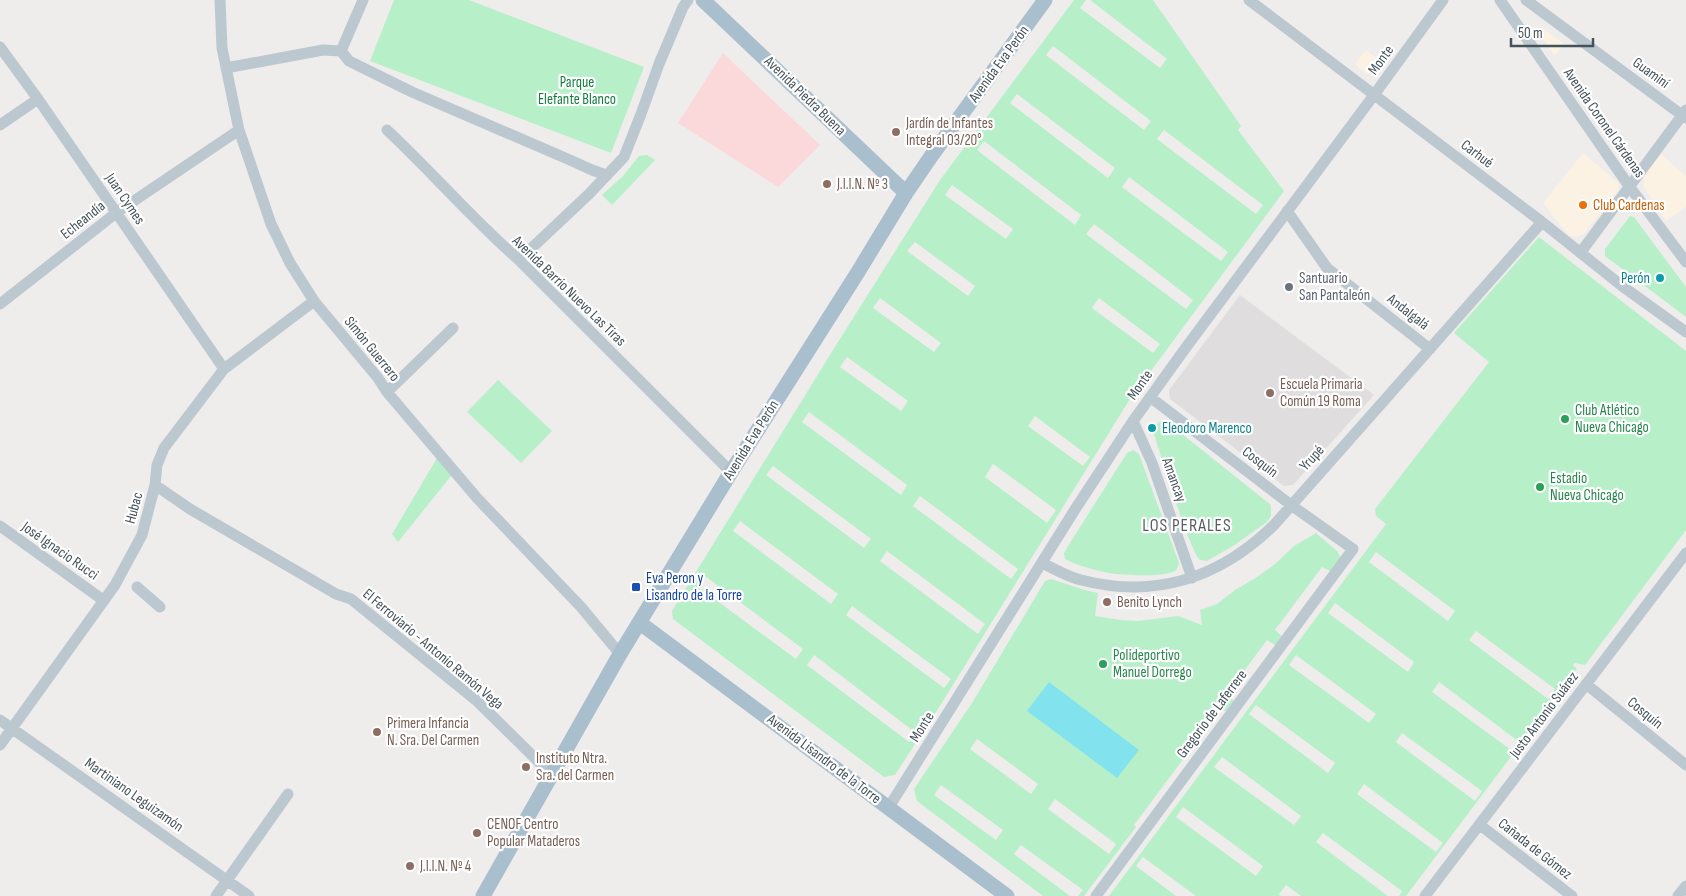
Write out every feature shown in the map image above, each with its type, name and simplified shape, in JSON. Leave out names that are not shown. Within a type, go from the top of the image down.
[{"type":"main road","name":"Avenida Piedra Buena","points":[[703,0],[906,193]]},
{"type":"main road","name":"Avenida Eva Perón","points":[[483,896],[620,654],[685,546],[906,193],[1046,0]]},
{"type":"main road","name":"Avenida Lisandro de la Torre","points":[[640,623],[1007,896]]},
{"type":"street","name":"Simón Guerrero","points":[[220,0],[222,48],[238,130],[270,224],[290,263],[314,301],[378,378],[387,392],[477,498],[581,607],[620,654]]},
{"type":"street","points":[[342,51],[363,0]]},
{"type":"street","points":[[519,260],[624,157],[642,114],[659,64],[683,7],[688,0]]},
{"type":"street","name":"Carhué","points":[[1249,0],[1542,222],[1622,286],[1686,332]]},
{"type":"street","name":"Monte","points":[[889,807],[1133,421],[1443,0]]},
{"type":"street","name":"Avenida Coronel Cárdenas","points":[[1500,0],[1629,186],[1686,262]]},
{"type":"street","name":"Guaminí","points":[[1526,0],[1685,114]]},
{"type":"street","name":"Juan Cymes","points":[[0,46],[224,370]]},
{"type":"street","points":[[226,68],[323,50],[342,51]]},
{"type":"street","points":[[342,51],[349,61],[404,88],[606,175]]},
{"type":"street","points":[[0,125],[38,99]]},
{"type":"street","points":[[1581,252],[1685,114]]},
{"type":"street","name":"Echeandía","points":[[0,304],[116,213],[238,130]]},
{"type":"street","name":"Avenida Barrio Nuevo Las Tiras","points":[[387,130],[419,160],[493,238],[519,260],[731,472]]},
{"type":"street","name":"Andalgalá","points":[[1287,211],[1327,268],[1430,349]]},
{"type":"street","name":"Yrupé","points":[[1042,563],[1079,580],[1117,586],[1141,587],[1163,585],[1192,578],[1220,566],[1248,548],[1274,525],[1542,222]]},
{"type":"street","name":"Hubac","points":[[0,745],[114,585],[142,535],[155,485],[157,465],[164,448],[224,370],[314,301]]},
{"type":"street","points":[[387,392],[453,328]]},
{"type":"street","name":"Cosquín","points":[[1150,397],[1353,550]]},
{"type":"street","name":"Amancay","points":[[1133,421],[1152,463],[1192,578]]},
{"type":"street","name":"El Ferroviario - Antonio Ramón Vega","points":[[155,485],[204,518],[336,594],[351,599],[477,701],[552,775]]},
{"type":"street","name":"José Ignacio Rucci","points":[[0,526],[103,600]]},
{"type":"street","name":"Gregorio de Laferrere","points":[[1096,896],[1353,550]]},
{"type":"street","name":"Justo Antonio Suárez","points":[[1426,896],[1686,553]]},
{"type":"street","points":[[137,587],[160,607]]},
{"type":"street","name":"Cosquín","points":[[1586,684],[1686,765]]},
{"type":"street","name":"Martiniano Leguizamón","points":[[0,720],[250,896]]},
{"type":"street","points":[[216,896],[288,794]]},
{"type":"street","name":"Cañada de Gómez","points":[[1480,825],[1572,896]]},
{"type":"street","points":[[1678,896],[1686,886]]},
{"type":"shaded area","points":[[1543,28],[1565,45],[1554,55],[1538,32]]},
{"type":"shaded area","points":[[1366,50],[1382,63],[1375,73],[1367,74],[1355,64]]},
{"type":"shaded area","points":[[723,53],[820,145],[778,187],[678,123]]},
{"type":"shaded area","points":[[1583,153],[1617,182],[1619,189],[1585,233],[1576,237],[1568,235],[1543,203]]},
{"type":"shaded area","points":[[1661,154],[1686,176],[1686,207],[1666,221],[1643,186],[1644,176]]},
{"type":"shaded area","name":"Escuela Primaria Común 19 Roma","points":[[1240,295],[1374,395],[1293,485],[1284,486],[1170,399],[1169,390]]},
{"type":"green space","name":"Parque Elefante Blanco","points":[[394,0],[469,0],[644,67],[611,153],[370,61]]},
{"type":"green space","points":[[1074,0],[1086,0],[1080,8],[1160,68],[1167,59],[1090,0],[1153,0],[1241,126],[1238,130],[1284,191],[1128,402],[943,701],[895,775],[884,777],[673,619],[672,611],[940,180]],"holes":[[[1053,46],[1151,121],[1144,130],[1046,55]],[[1017,94],[1115,168],[1108,178],[1010,103]],[[1164,130],[1263,205],[1256,214],[1157,139]],[[984,141],[1081,215],[1075,225],[977,150]],[[1129,177],[1228,252],[1221,261],[1122,187]],[[952,185],[1013,229],[1006,239],[945,195]],[[1094,224],[1193,300],[1186,309],[1086,234]],[[915,242],[975,286],[968,296],[907,251]],[[880,298],[941,343],[934,352],[873,308]],[[1099,298],[1160,344],[1153,353],[1092,308]],[[847,357],[908,401],[901,411],[840,367]],[[809,412],[907,485],[901,495],[802,422]],[[1035,416],[1090,457],[1083,466],[1028,426]],[[993,464],[1056,510],[1047,523],[985,477]],[[773,466],[871,539],[864,548],[766,475]],[[920,496],[1018,569],[1011,579],[913,506]],[[740,521],[838,594],[831,604],[733,531]],[[887,551],[985,624],[978,634],[880,561]],[[705,576],[803,649],[796,659],[697,586]],[[852,606],[951,679],[944,688],[846,615]],[[814,655],[916,733],[909,742],[807,665]]]},
{"type":"green space","points":[[647,155],[655,160],[612,205],[602,195],[623,176],[639,156]]},
{"type":"green space","points":[[1630,216],[1634,217],[1686,287],[1686,317],[1605,256],[1605,249]]},
{"type":"green space","points":[[1539,237],[1686,351],[1686,530],[1585,665],[1575,663],[1573,665],[1577,669],[1406,896],[1399,896],[1402,891],[1323,833],[1316,842],[1388,896],[1301,896],[1286,885],[1279,894],[1281,896],[1196,896],[1143,857],[1136,866],[1176,896],[1109,896],[1386,524],[1376,516],[1375,509],[1489,362],[1454,333]],"holes":[[[1376,552],[1455,611],[1448,621],[1369,562]],[[1335,603],[1414,662],[1408,672],[1328,613]],[[1476,631],[1555,689],[1548,699],[1469,640]],[[1296,655],[1376,714],[1369,723],[1289,665]],[[1439,682],[1518,741],[1511,750],[1432,692]],[[1256,705],[1335,763],[1328,773],[1249,714]],[[1402,733],[1482,791],[1475,801],[1396,742]],[[1222,757],[1301,816],[1294,825],[1214,767]],[[1364,784],[1443,843],[1436,852],[1357,794]],[[1183,807],[1263,866],[1256,876],[1176,817]]]},
{"type":"green space","points":[[498,380],[552,431],[521,463],[467,412]]},
{"type":"green space","points":[[1161,421],[1167,422],[1271,505],[1271,516],[1267,522],[1233,546],[1207,561],[1200,560],[1195,552],[1175,500],[1153,431],[1154,426]]},
{"type":"green space","points":[[1133,450],[1139,454],[1179,563],[1176,570],[1171,573],[1144,575],[1109,573],[1075,564],[1065,559],[1064,553],[1068,546],[1127,453]]},
{"type":"green space","points":[[440,453],[455,471],[398,542],[392,534]]},
{"type":"green space","points":[[1316,533],[1337,551],[1341,558],[1330,571],[1322,567],[1275,630],[1282,636],[1275,645],[1267,640],[1227,694],[1234,701],[1226,711],[1220,710],[1134,825],[1136,827],[1084,896],[1078,896],[1083,890],[1021,845],[1014,854],[1070,896],[1043,896],[917,801],[914,789],[972,703],[1045,581],[1051,579],[1098,593],[1095,616],[1138,621],[1178,616],[1202,625],[1200,610],[1217,604],[1235,590],[1254,579],[1275,564],[1294,546]],"holes":[[[977,739],[1038,784],[1031,794],[970,749]],[[941,785],[1003,830],[996,840],[934,795]],[[1055,799],[1116,844],[1109,854],[1048,809]]]},
{"type":"water","points":[[1049,682],[1139,750],[1117,778],[1027,711]]},
{"type":"place","name":"Jardín de Infantes Integral 03/20°","points":[[896,132]]},
{"type":"place","name":"J.I.I.N. Nº 3","points":[[827,184]]},
{"type":"place","name":"Club Cardenas","points":[[1583,205]]},
{"type":"place","name":"Perón","points":[[1660,278]]},
{"type":"place","name":"Santuario San Pantaleón","points":[[1289,287]]},
{"type":"place","name":"Escuela Primaria Común 19 Roma","points":[[1270,393]]},
{"type":"place","name":"Club Atlético Nueva Chicago","points":[[1565,419]]},
{"type":"place","name":"Eleodoro Marenco","points":[[1152,428]]},
{"type":"place","name":"Estadio Nueva Chicago","points":[[1540,487]]},
{"type":"place","name":"Eva Peron y Lisandro de la Torre","points":[[636,587]]},
{"type":"place","name":"Benito Lynch","points":[[1107,602]]},
{"type":"place","name":"Polideportivo Manuel Dorrego","points":[[1103,664]]},
{"type":"place","name":"Primera Infancia N. Sra. Del Carmen","points":[[377,732]]},
{"type":"place","name":"Instituto Ntra. Sra. del Carmen","points":[[526,767]]},
{"type":"place","name":"CENOF Centro Popular Mataderos","points":[[477,833]]},
{"type":"place","name":"J.I.I.N. Nº 4","points":[[410,866]]},
{"type":"district","name":"LOS PERALES","points":[[1187,525]]}]
